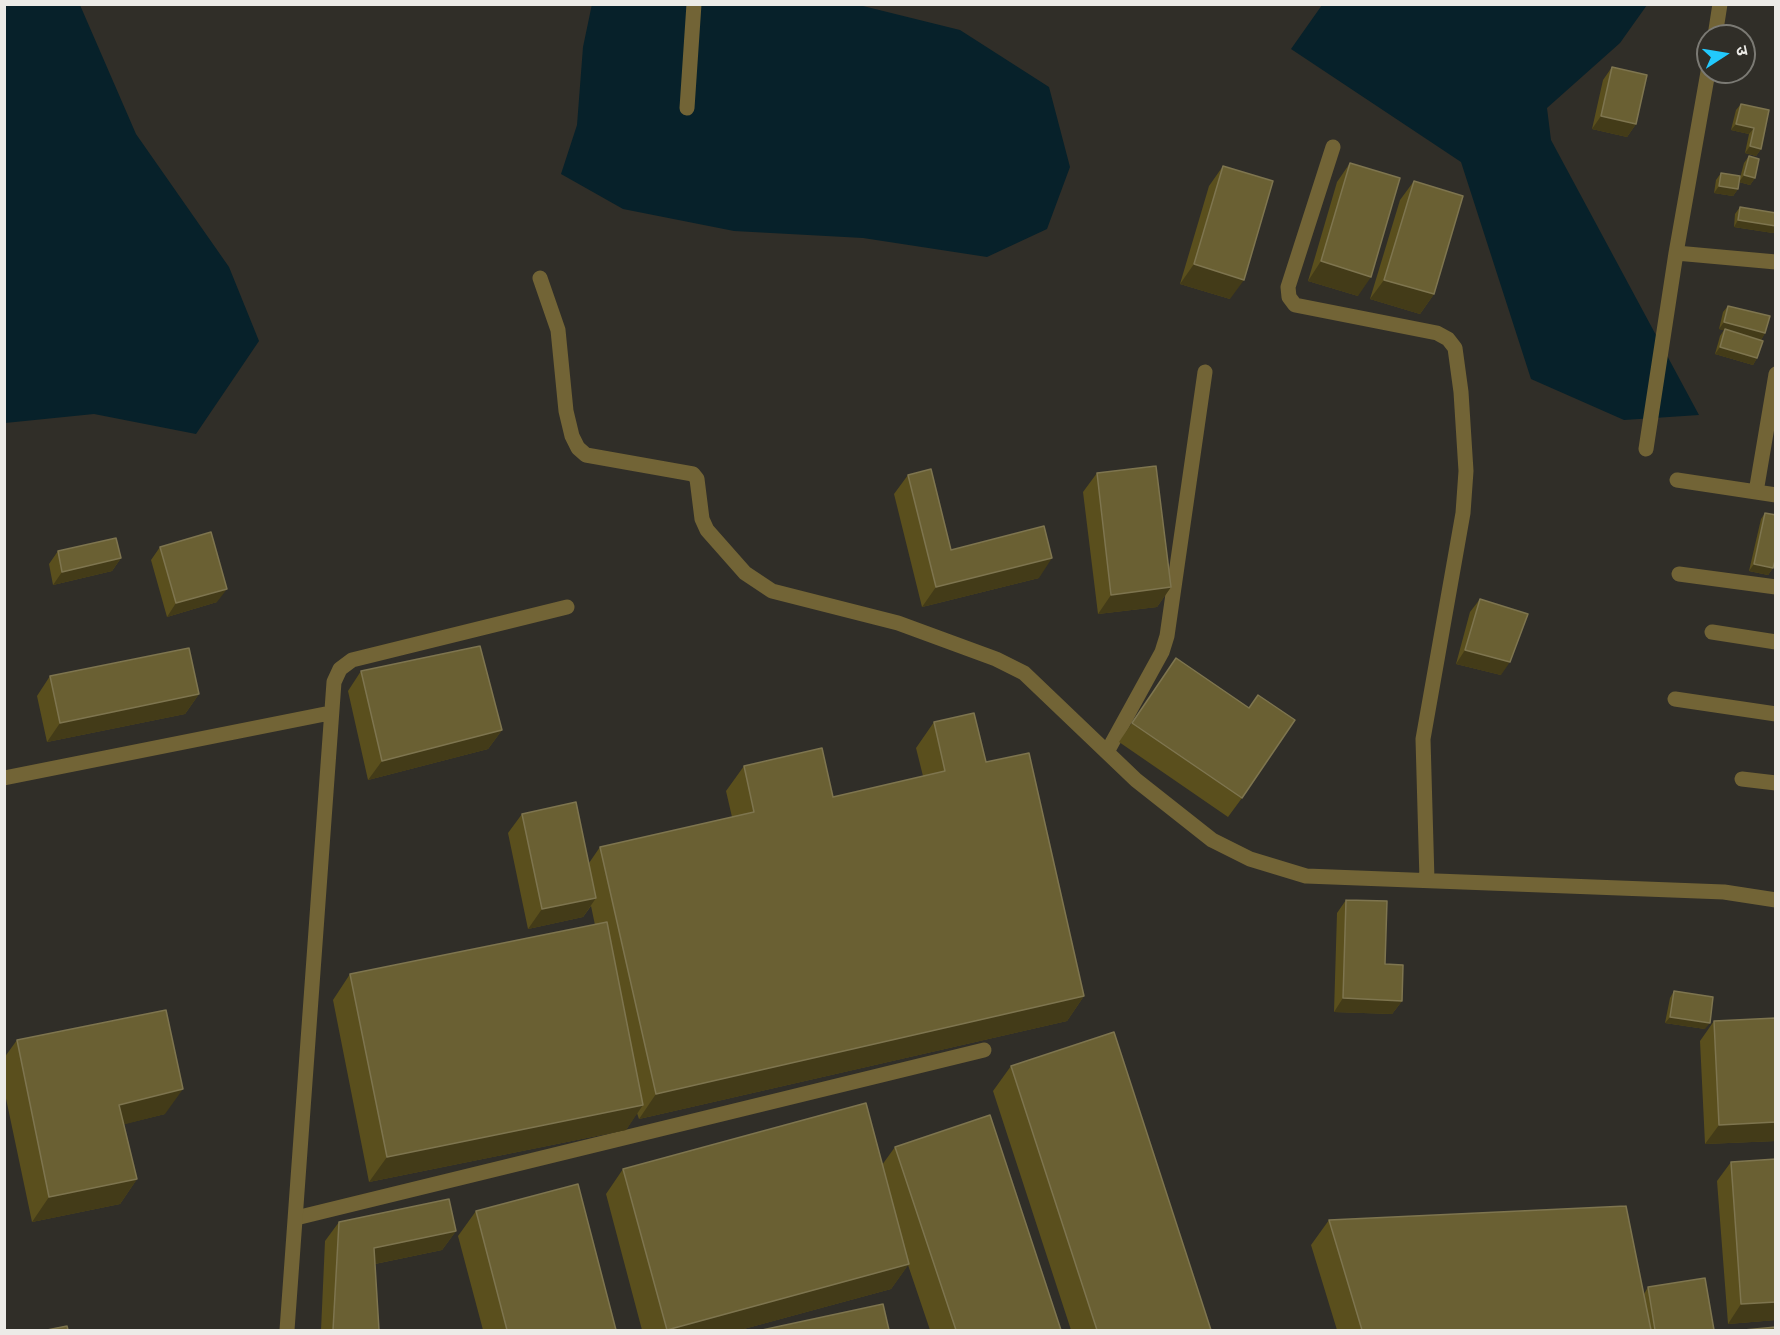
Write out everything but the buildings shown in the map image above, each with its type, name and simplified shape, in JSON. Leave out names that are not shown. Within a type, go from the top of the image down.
[{"type":"street","points":[[687,108],[694,4]]},
{"type":"street","points":[[1717,24],[1720,4]]},
{"type":"street","points":[[1646,449],[1676,253],[1706,84]]},
{"type":"street","points":[[1333,147],[1288,286],[1289,297],[1294,305],[1437,333],[1448,339],[1455,348],[1461,392],[1466,471],[1463,513],[1423,739],[1427,880]]},
{"type":"street","points":[[1676,253],[1776,262]]},
{"type":"street","points":[[540,278],[558,330],[566,411],[572,436],[578,448],[586,456],[693,474],[697,479],[702,519],[706,530],[746,573],[772,591],[898,623],[996,659],[1024,674],[1136,780],[1212,840],[1250,859],[1306,876],[1724,892],[1776,900]]},
{"type":"street","points":[[1107,752],[1162,652],[1167,636],[1205,372]]},
{"type":"street","points":[[1756,492],[1776,374]]},
{"type":"street","points":[[1677,480],[1776,495]]},
{"type":"street","points":[[1679,574],[1776,587]]},
{"type":"street","points":[[287,1330],[334,682],[340,669],[352,660],[567,606]]},
{"type":"street","points":[[1712,632],[1776,642]]},
{"type":"street","points":[[1675,699],[1776,714]]},
{"type":"street","points":[[4,778],[330,713]]},
{"type":"street","points":[[1742,779],[1776,783]]},
{"type":"street","points":[[296,1218],[984,1050]]},
{"type":"water","points":[[5,4],[80,5],[136,134],[229,267],[259,341],[196,434],[94,414],[5,423]]},
{"type":"water","points":[[592,4],[859,5],[960,30],[1049,87],[1070,167],[1047,229],[987,257],[863,238],[734,231],[623,209],[561,174],[577,125],[583,47]]},
{"type":"water","points":[[1322,5],[1647,5],[1620,43],[1547,108],[1551,140],[1699,415],[1624,420],[1531,379],[1461,162],[1291,49]]}]
